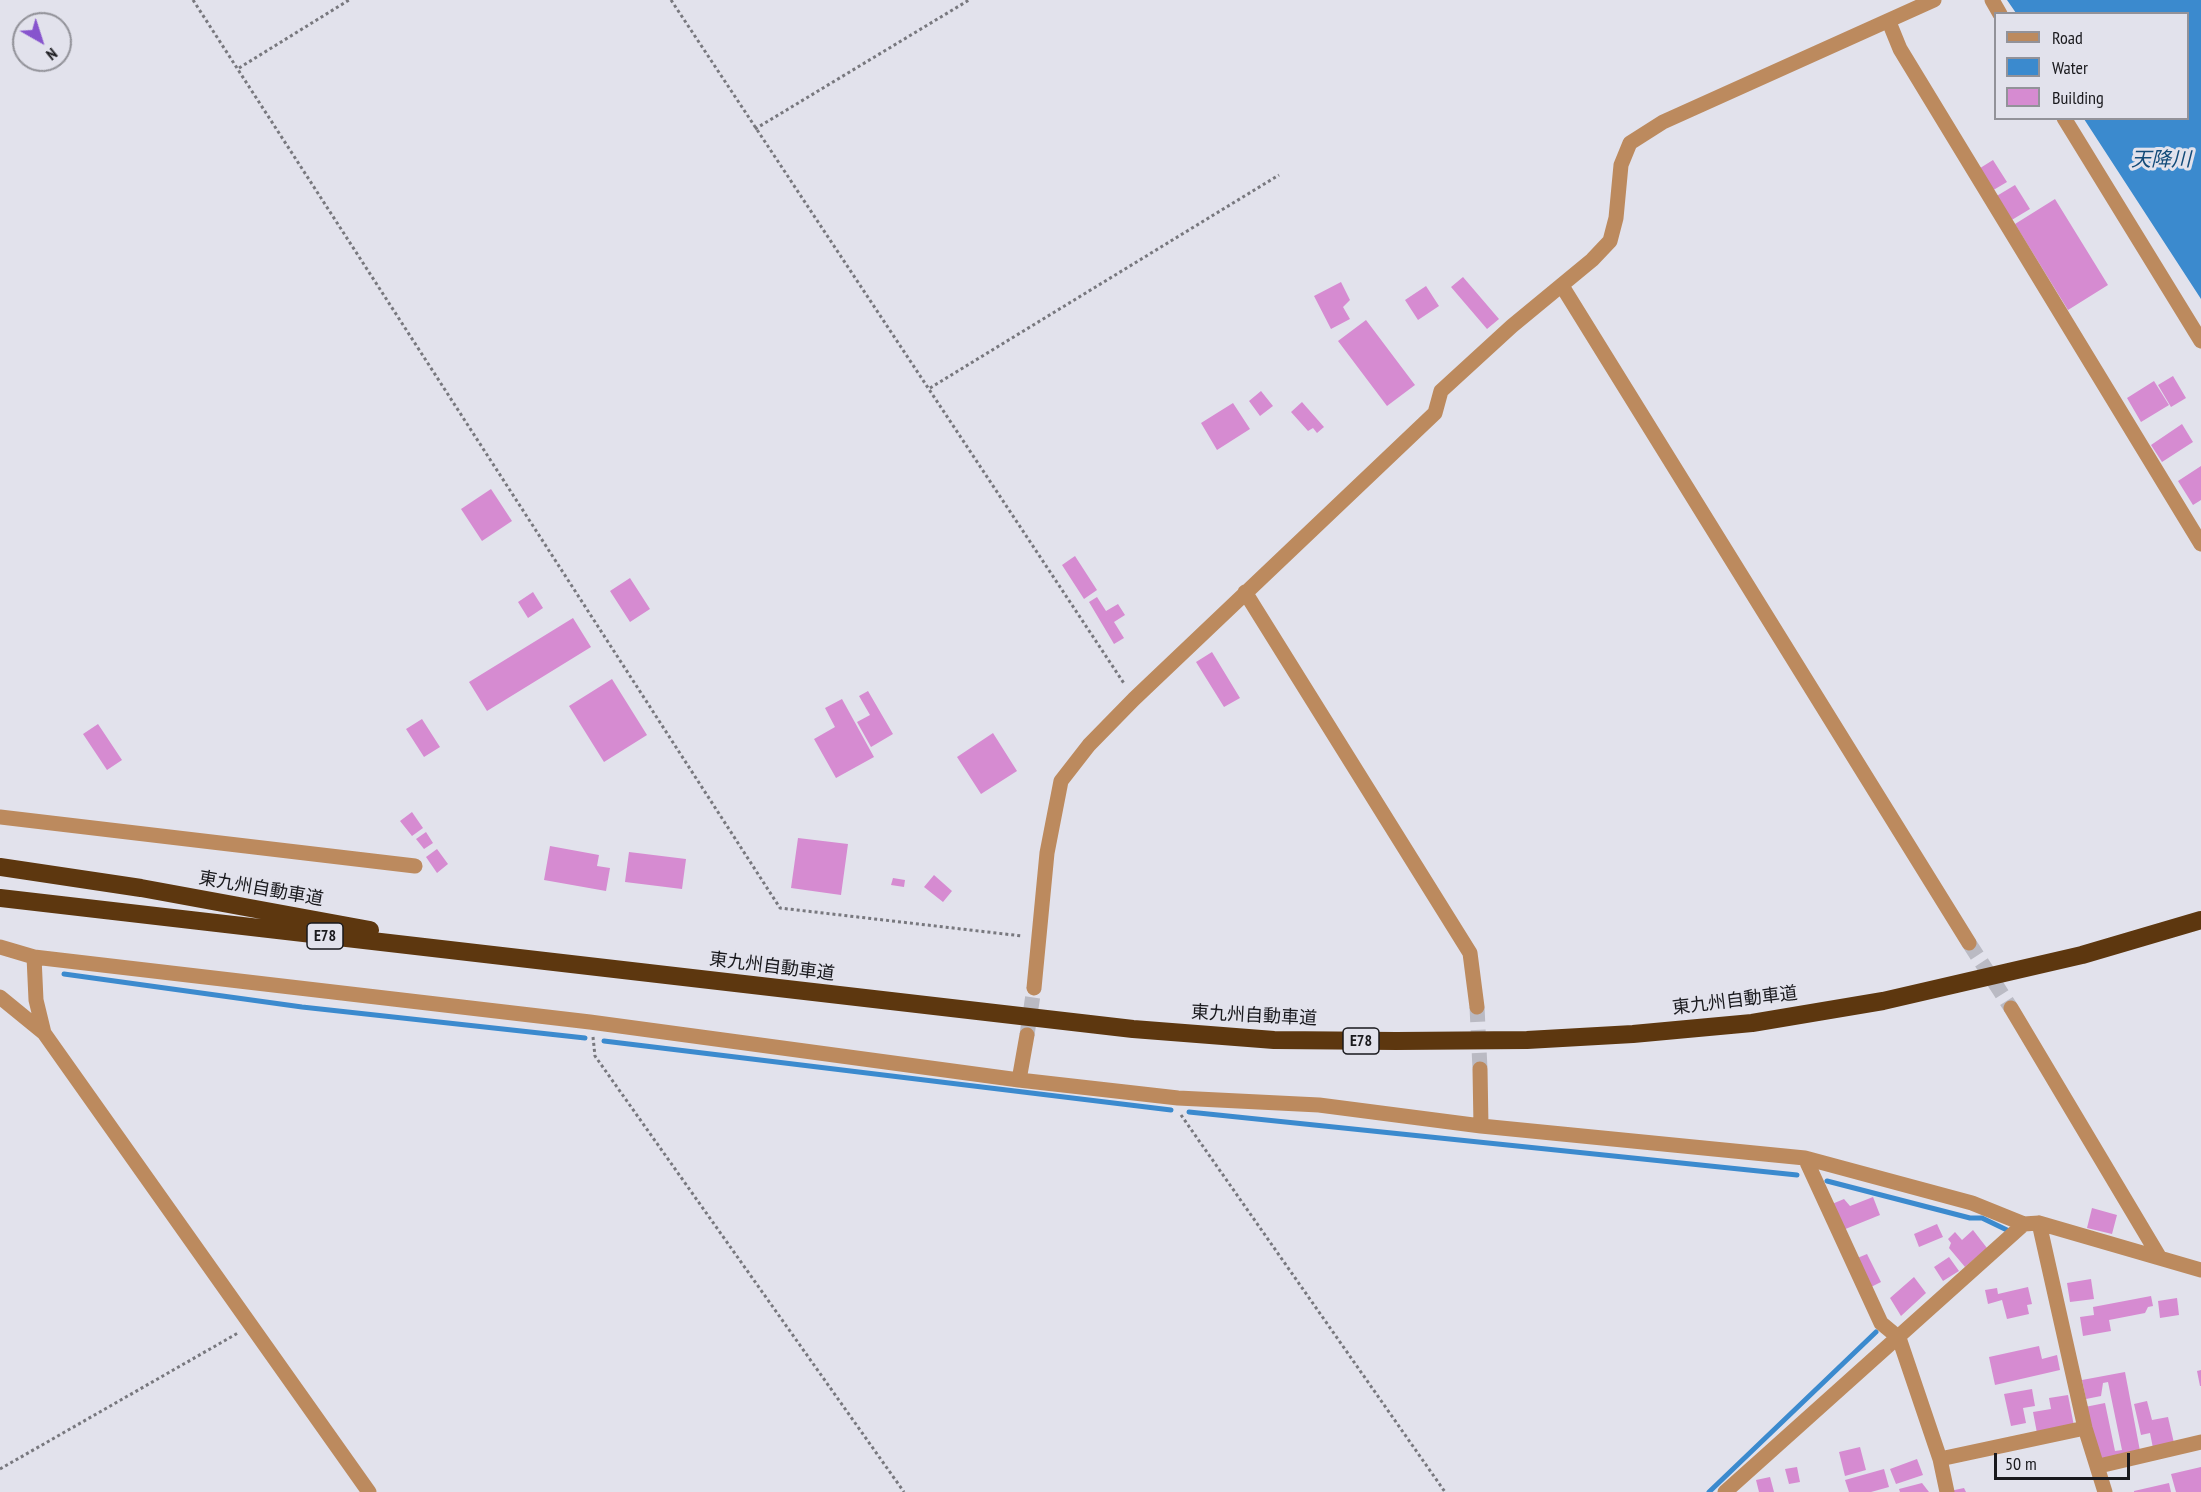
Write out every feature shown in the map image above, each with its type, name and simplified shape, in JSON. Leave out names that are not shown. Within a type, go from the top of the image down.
[{"type":"highway","name":"東九州自動車道","points":[[0,867],[141,888],[513,956]]},
{"type":"highway","name":"東九州自動車道","points":[[0,898],[513,956],[807,993],[1133,1029],[1274,1040],[1527,1040],[1633,1034],[1752,1023],[1883,1001],[2082,955],[2201,920]]},
{"type":"street","points":[[1034,988],[1047,853],[1061,781],[1089,745],[1134,699],[1435,413],[1442,391],[1512,326],[1562,286],[1610,241],[1616,218],[1621,165],[1630,144],[1663,122],[1934,0]]},
{"type":"street","points":[[1889,22],[1900,49],[2201,544]]},
{"type":"street","points":[[2065,120],[2201,342]]},
{"type":"street","points":[[1562,286],[1970,943]]},
{"type":"street","points":[[1245,592],[1470,953],[1477,1007]]},
{"type":"street","points":[[0,817],[415,866]]},
{"type":"street","points":[[0,947],[34,957],[591,1022],[1019,1080],[1178,1098],[1318,1105],[1481,1126],[1805,1158],[1972,1203],[2032,1224],[2201,1270]]},
{"type":"street","points":[[34,957],[36,1000],[44,1033]]},
{"type":"street","points":[[0,997],[44,1033],[369,1492]]},
{"type":"street","points":[[2011,1008],[2160,1258]]},
{"type":"street","points":[[1019,1080],[1027,1035]]},
{"type":"street","points":[[1480,1069],[1481,1126]]},
{"type":"street","points":[[1805,1158],[1881,1323],[1899,1338],[1940,1459],[1947,1492]]},
{"type":"street","points":[[1725,1492],[2032,1224]]},
{"type":"street","points":[[2032,1224],[2085,1428],[2099,1466],[2105,1492]]},
{"type":"street","points":[[1940,1459],[2085,1428]]},
{"type":"street","points":[[2099,1466],[2201,1442]]},
{"type":"path","points":[[193,0],[780,908],[1039,938]]},
{"type":"path","points":[[238,69],[350,0]]},
{"type":"path","points":[[671,0],[1134,699]]},
{"type":"path","points":[[755,129],[969,0]]},
{"type":"path","points":[[930,388],[1279,175]]},
{"type":"path","points":[[591,1022],[595,1056],[904,1492]]},
{"type":"path","points":[[1178,1098],[1180,1113],[1445,1492]]},
{"type":"path","points":[[0,1469],[252,1325]]},
{"type":"water","name":"天降川","points":[[2007,0],[2201,0],[2201,299],[2085,120],[2189,120],[2189,12],[2015,12]]},
{"type":"building","points":[[1993,160],[2007,182],[1990,192],[1977,170]]},
{"type":"building","points":[[2015,185],[2030,209],[2010,221],[1995,197]]},
{"type":"building","points":[[2055,199],[2108,285],[2068,310],[2015,224]]},
{"type":"building","points":[[1463,277],[1499,319],[1487,329],[1451,287]]},
{"type":"building","points":[[1341,282],[1350,300],[1343,307],[1350,319],[1331,329],[1314,296]]},
{"type":"building","points":[[1426,286],[1439,306],[1418,320],[1405,300]]},
{"type":"building","points":[[1366,320],[1415,385],[1387,406],[1338,341]]},
{"type":"building","points":[[2173,376],[2186,398],[2171,407],[2158,385]]},
{"type":"building","points":[[2154,381],[2169,405],[2141,422],[2127,398]]},
{"type":"building","points":[[1261,391],[1273,406],[1260,416],[1249,401]]},
{"type":"building","points":[[1302,402],[1324,427],[1317,433],[1313,428],[1308,431],[1291,412]]},
{"type":"building","points":[[1233,403],[1250,429],[1217,450],[1201,423]]},
{"type":"building","points":[[2182,424],[2193,442],[2162,462],[2151,445]]},
{"type":"building","points":[[2201,466],[2201,500],[2193,505],[2178,481]]},
{"type":"building","points":[[491,489],[512,521],[482,541],[461,509]]},
{"type":"building","points":[[1075,556],[1097,590],[1084,599],[1062,565]]},
{"type":"building","points":[[630,578],[650,609],[630,622],[610,591]]},
{"type":"building","points":[[533,592],[543,608],[528,618],[518,602]]},
{"type":"building","points":[[1097,597],[1106,611],[1118,604],[1125,615],[1114,622],[1124,638],[1114,644],[1089,602]]},
{"type":"building","points":[[573,618],[591,647],[487,711],[469,682]]},
{"type":"building","points":[[1212,652],[1240,698],[1224,707],[1196,662]]},
{"type":"building","points":[[612,679],[647,735],[604,762],[569,706]]},
{"type":"building","points":[[868,691],[893,734],[871,747],[857,722],[870,715],[859,696]]},
{"type":"building","points":[[842,699],[874,757],[836,778],[814,739],[835,727],[825,708]]},
{"type":"building","points":[[422,719],[440,747],[424,757],[406,729]]},
{"type":"building","points":[[98,724],[122,760],[107,770],[83,734]]},
{"type":"building","points":[[993,733],[1017,771],[981,794],[957,757]]},
{"type":"building","points":[[412,812],[423,828],[412,836],[400,821]]},
{"type":"building","points":[[426,832],[433,843],[424,849],[416,839]]},
{"type":"building","points":[[798,838],[848,844],[841,895],[791,888]]},
{"type":"building","points":[[550,846],[599,855],[597,866],[610,868],[606,891],[544,880]]},
{"type":"building","points":[[437,849],[448,864],[437,873],[426,857]]},
{"type":"building","points":[[629,852],[686,859],[682,889],[625,882]]},
{"type":"building","points":[[934,875],[952,891],[943,902],[924,887]]},
{"type":"building","points":[[893,878],[905,880],[904,887],[891,885]]},
{"type":"building","points":[[1873,1197],[1880,1215],[1843,1230],[1832,1204],[1844,1199],[1850,1206]]},
{"type":"building","points":[[2092,1208],[2117,1215],[2112,1234],[2087,1228]]},
{"type":"building","points":[[1937,1224],[1943,1237],[1919,1247],[1914,1234]]},
{"type":"building","points":[[1973,1230],[1987,1248],[1965,1267],[1949,1248],[1951,1243],[1948,1239],[1955,1232],[1962,1240]]},
{"type":"building","points":[[1867,1254],[1881,1282],[1869,1288],[1855,1259]]},
{"type":"building","points":[[1949,1257],[1959,1271],[1943,1281],[1934,1267]]},
{"type":"building","points":[[1914,1277],[1926,1293],[1901,1316],[1890,1298]]},
{"type":"building","points":[[2091,1279],[2094,1299],[2070,1302],[2067,1283]]},
{"type":"building","points":[[2028,1287],[2032,1304],[2027,1305],[2029,1314],[2007,1319],[2002,1300],[1988,1304],[1985,1290],[1997,1288],[1998,1294]]},
{"type":"building","points":[[2151,1296],[2153,1306],[2148,1307],[2145,1313],[2109,1320],[2111,1331],[2083,1336],[2080,1317],[2094,1315],[2093,1307]]},
{"type":"building","points":[[2177,1298],[2179,1315],[2160,1318],[2158,1301]]},
{"type":"building","points":[[2039,1346],[2042,1359],[2057,1355],[2060,1370],[1995,1385],[1989,1357]]},
{"type":"building","points":[[2201,1370],[2201,1386],[2200,1386],[2197,1371]]},
{"type":"building","points":[[2125,1372],[2140,1451],[2102,1460],[2085,1407],[2105,1403],[2115,1451],[2122,1450],[2108,1382],[2103,1383],[2101,1396],[2086,1399],[2082,1380]]},
{"type":"building","points":[[2032,1389],[2035,1406],[2023,1408],[2026,1423],[2011,1426],[2004,1394]]},
{"type":"building","points":[[2068,1395],[2074,1426],[2037,1433],[2033,1412],[2051,1409],[2049,1398]]},
{"type":"building","points":[[2147,1401],[2152,1420],[2168,1417],[2174,1443],[2153,1448],[2150,1433],[2141,1435],[2134,1404]]},
{"type":"building","points":[[1860,1447],[1866,1470],[1845,1476],[1839,1452]]},
{"type":"building","points":[[1917,1459],[1923,1475],[1896,1484],[1890,1469]]},
{"type":"building","points":[[1797,1467],[1800,1482],[1789,1484],[1785,1469]]},
{"type":"building","points":[[2201,1467],[2201,1492],[2176,1492],[2171,1474]]},
{"type":"building","points":[[1884,1469],[1889,1487],[1871,1492],[1849,1492],[1845,1480]]},
{"type":"building","points":[[1770,1477],[1774,1492],[1759,1492],[1756,1480]]},
{"type":"building","points":[[1922,1483],[1929,1492],[1900,1492],[1899,1489]]},
{"type":"building","points":[[2169,1483],[2171,1492],[2134,1492],[2134,1491]]},
{"type":"building","points":[[1964,1488],[1966,1492],[1950,1491]]},
{"type":"waterway","points":[[64,974],[302,1007],[585,1038]]},
{"type":"waterway","points":[[604,1041],[1171,1110]]},
{"type":"waterway","points":[[1189,1112],[1797,1175]]},
{"type":"waterway","points":[[1827,1181],[1970,1218],[1982,1218],[2009,1231]]},
{"type":"waterway","points":[[1709,1492],[1876,1332]]},
{"type":"tunnel","points":[[1969,943],[2011,1008]]},
{"type":"tunnel","points":[[1027,1035],[1034,988]]},
{"type":"tunnel","points":[[1477,1007],[1480,1069]]}]
